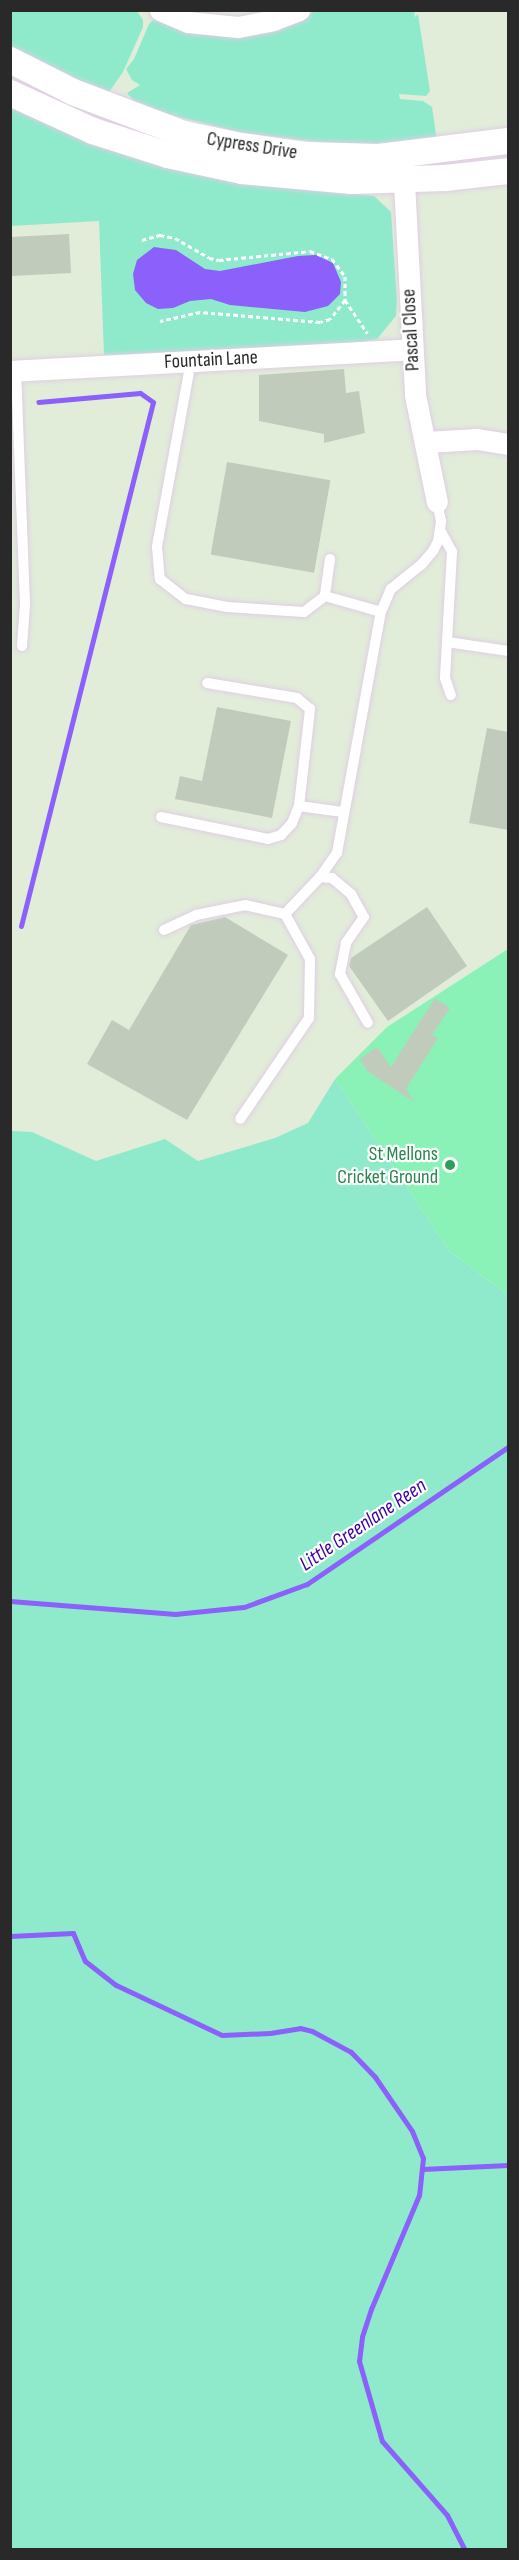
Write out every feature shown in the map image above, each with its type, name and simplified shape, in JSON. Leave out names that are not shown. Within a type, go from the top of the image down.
[{"type":"street","points":[[160,10],[188,22],[219,27],[256,25],[299,10]]},
{"type":"street","name":"Cypress Drive","points":[[10,60],[73,92],[184,134],[404,168],[508,171]]},
{"type":"street","name":"Cypress Drive","points":[[10,93],[93,131],[196,162],[293,178],[404,168]]},
{"type":"street","name":"Cypress Drive","points":[[404,168],[415,152],[508,141]]},
{"type":"street","name":"Pascal Close","points":[[404,168],[415,395],[437,502]]},
{"type":"street","name":"Fountain Lane","points":[[13,370],[411,349]]},
{"type":"street","points":[[426,442],[477,439],[508,444]]},
{"type":"lane","points":[[191,361],[157,547],[160,579],[186,599],[227,607],[304,612],[325,596],[330,559]]},
{"type":"lane","points":[[13,370],[26,604],[22,646]]},
{"type":"lane","points":[[437,502],[440,530],[452,552],[445,678],[451,695]]},
{"type":"lane","points":[[285,914],[320,877],[337,853],[381,612],[392,590],[433,551],[440,530]]},
{"type":"lane","points":[[325,596],[381,612]]},
{"type":"lane","points":[[447,642],[508,651]]},
{"type":"lane","points":[[161,817],[268,839],[281,835],[292,823],[298,806],[310,709],[297,698],[207,683]]},
{"type":"lane","points":[[298,806],[343,812]]},
{"type":"lane","points":[[320,877],[332,878],[351,894],[364,917],[346,943],[340,974],[368,1023]]},
{"type":"lane","points":[[164,930],[196,915],[245,905],[285,914],[310,959],[309,1018],[240,1119]]},
{"type":"path","points":[[142,240],[160,235],[175,238],[209,258],[219,260],[293,252],[323,254],[339,265],[345,276],[345,300],[378,351]]},
{"type":"path","points":[[160,321],[200,312],[320,322],[330,319],[345,300]]},
{"type":"green space","points":[[11,11],[137,11],[143,20],[143,27],[123,72],[109,92],[104,94],[11,50]]},
{"type":"green space","points":[[314,11],[414,11],[415,17],[418,14],[430,91],[426,96],[399,94],[400,99],[423,101],[432,107],[437,141],[346,145],[243,133],[139,107],[127,93],[140,85],[132,80],[126,69],[134,59],[149,24],[155,18],[306,16]]},
{"type":"green space","points":[[11,108],[93,143],[213,176],[374,196],[391,212],[396,316],[377,339],[349,344],[104,355],[99,221],[11,226]]},
{"type":"green space","name":"St Mellons Cricket Ground","points":[[508,949],[508,1295],[449,1251],[335,1079],[387,1027]]},
{"type":"green space","points":[[335,1079],[449,1251],[508,1295],[508,2549],[11,2549],[11,1131],[32,1132],[96,1161],[165,1139],[198,1161],[275,1138],[308,1123]]},
{"type":"shaded area","points":[[154,247],[176,250],[205,269],[220,271],[298,256],[316,255],[333,263],[341,282],[340,294],[328,306],[305,312],[230,305],[211,299],[190,301],[173,308],[158,309],[146,303],[135,290],[133,274],[137,260]]},
{"type":"building","points":[[69,234],[71,273],[12,276],[10,237]]},
{"type":"building","points":[[344,369],[346,393],[359,391],[365,433],[324,443],[324,434],[259,421],[259,375]]},
{"type":"building","points":[[227,462],[330,480],[314,573],[211,555]]},
{"type":"building","points":[[217,707],[291,721],[272,818],[175,799],[180,776],[202,781]]},
{"type":"building","points":[[487,728],[508,732],[508,830],[469,823]]},
{"type":"building","points":[[427,907],[467,966],[388,1021],[349,966],[351,958]]},
{"type":"building","points":[[225,917],[288,955],[187,1120],[87,1064],[112,1020],[129,1030],[191,925]]},
{"type":"building","points":[[435,998],[450,1008],[432,1035],[438,1038],[406,1089],[414,1102],[367,1071],[360,1059],[377,1047],[391,1067]]},
{"type":"waterway","points":[[21,926],[153,402],[140,393],[38,402]]},
{"type":"waterway","name":"Little Greenlane Reen","points":[[10,1601],[175,1614],[244,1607],[307,1584],[508,1447]]},
{"type":"waterway","points":[[10,1936],[73,1933],[85,1961],[116,1985],[222,2035],[270,2033],[300,2028],[312,2031],[351,2052],[375,2077],[412,2131],[423,2158],[419,2195],[371,2309],[362,2337],[359,2361],[382,2441],[447,2515],[465,2550]]},
{"type":"waterway","points":[[422,2169],[508,2165]]},
{"type":"place","name":"St Mellons Cricket Ground","points":[[450,1165]]}]
